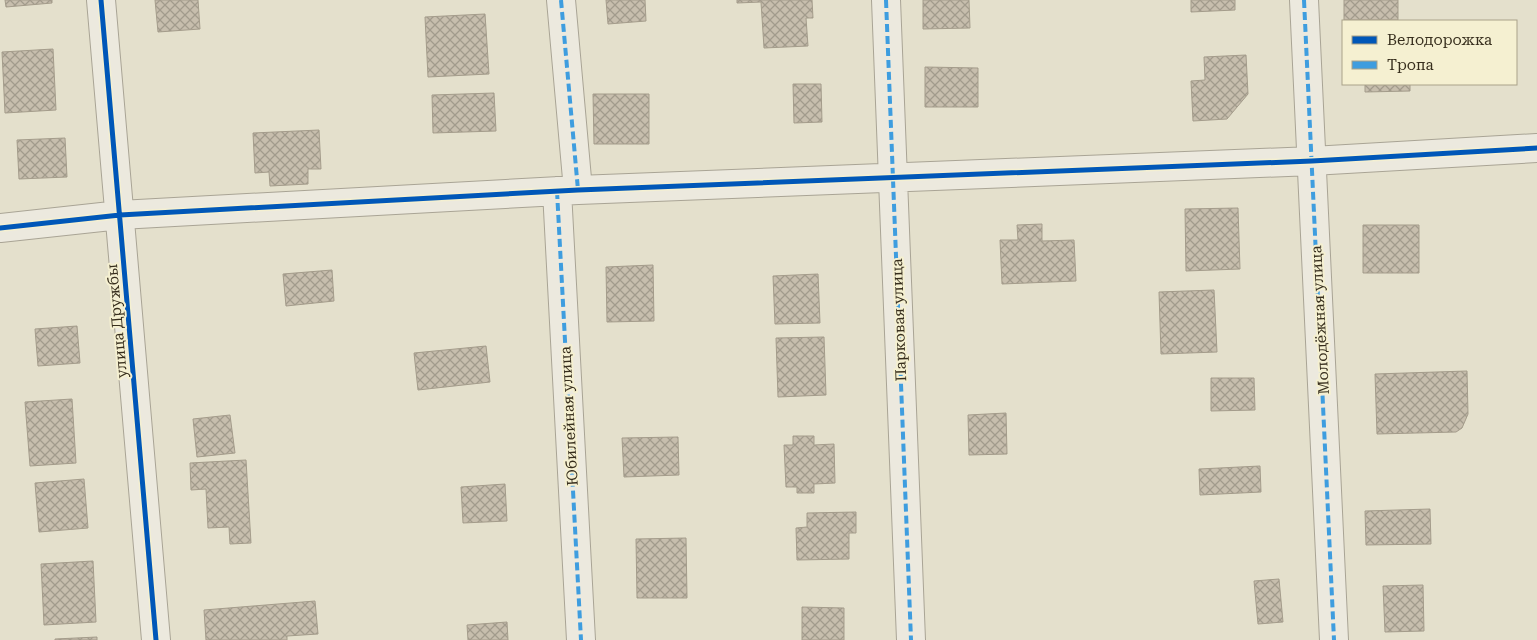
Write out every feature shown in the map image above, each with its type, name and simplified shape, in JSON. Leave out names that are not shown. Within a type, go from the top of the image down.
[{"type":"street","name":"улица Дружбы","points":[[101,0],[156,640]]},
{"type":"street","name":"Юбилейная улица","points":[[561,0],[581,640]]},
{"type":"street","name":"Парковая улица","points":[[886,0],[911,640]]},
{"type":"street","name":"Молодёжная улица","points":[[1304,0],[1334,640]]},
{"type":"street","points":[[0,228],[120,215],[567,190],[1312,162],[1537,148]]},
{"type":"building","points":[[5,0],[52,0],[52,3],[6,7]]},
{"type":"building","points":[[155,0],[198,0],[200,29],[158,32]]},
{"type":"building","points":[[606,0],[645,0],[646,21],[608,24]]},
{"type":"building","points":[[737,0],[812,0],[813,18],[806,18],[808,46],[764,48],[761,2],[737,3]]},
{"type":"building","points":[[923,0],[969,0],[970,28],[923,29]]},
{"type":"building","points":[[1191,0],[1235,0],[1235,10],[1191,12]]},
{"type":"building","points":[[1344,0],[1398,0],[1398,20],[1344,20]]},
{"type":"building","points":[[485,14],[489,74],[428,77],[425,17]]},
{"type":"building","points":[[53,49],[56,110],[5,113],[2,52]]},
{"type":"building","points":[[1246,55],[1248,94],[1227,119],[1193,121],[1191,81],[1205,80],[1204,57]]},
{"type":"building","points":[[925,67],[978,68],[978,107],[925,107]]},
{"type":"building","points":[[793,84],[821,84],[822,122],[794,123]]},
{"type":"building","points":[[1365,85],[1410,85],[1410,91],[1365,92]]},
{"type":"building","points":[[494,93],[496,131],[433,133],[432,95]]},
{"type":"building","points":[[593,94],[649,94],[649,144],[594,144]]},
{"type":"building","points":[[319,130],[321,169],[308,169],[308,184],[270,186],[269,172],[255,173],[253,133]]},
{"type":"building","points":[[65,138],[67,177],[19,179],[17,140]]},
{"type":"building","points":[[1238,208],[1240,269],[1186,271],[1185,209]]},
{"type":"building","points":[[1042,224],[1042,241],[1074,240],[1076,281],[1002,284],[1000,240],[1018,240],[1017,225]]},
{"type":"building","points":[[1363,225],[1419,225],[1419,273],[1363,273]]},
{"type":"building","points":[[653,265],[654,321],[607,322],[606,267]]},
{"type":"building","points":[[332,270],[334,301],[286,306],[283,274]]},
{"type":"building","points":[[818,274],[820,323],[775,324],[773,276]]},
{"type":"building","points":[[1214,290],[1217,352],[1161,354],[1159,292]]},
{"type":"building","points":[[77,326],[80,363],[38,366],[35,329]]},
{"type":"building","points":[[824,337],[826,395],[778,397],[776,338]]},
{"type":"building","points":[[486,346],[490,382],[418,390],[414,353]]},
{"type":"building","points":[[1467,371],[1468,414],[1462,428],[1456,432],[1377,434],[1375,374]]},
{"type":"building","points":[[1211,378],[1254,378],[1255,410],[1211,411]]},
{"type":"building","points":[[72,399],[76,463],[30,466],[25,402]]},
{"type":"building","points":[[1006,413],[1007,454],[969,455],[968,415]]},
{"type":"building","points":[[230,415],[235,453],[197,457],[193,419]]},
{"type":"building","points":[[793,436],[814,436],[814,445],[834,444],[835,483],[814,484],[814,493],[797,493],[797,487],[786,487],[784,445],[793,445]]},
{"type":"building","points":[[678,437],[679,475],[624,477],[622,438]]},
{"type":"building","points":[[246,460],[251,543],[230,544],[229,527],[208,528],[206,489],[191,490],[190,463]]},
{"type":"building","points":[[1260,466],[1261,492],[1200,495],[1199,469]]},
{"type":"building","points":[[84,479],[88,528],[39,532],[35,483]]},
{"type":"building","points":[[505,484],[507,521],[463,523],[461,487]]},
{"type":"building","points":[[1430,509],[1431,544],[1366,545],[1365,511]]},
{"type":"building","points":[[856,512],[856,533],[849,533],[849,559],[797,560],[796,528],[807,527],[807,513]]},
{"type":"building","points":[[686,538],[687,598],[637,598],[636,539]]},
{"type":"building","points":[[93,561],[96,622],[44,625],[41,564]]},
{"type":"building","points":[[1279,579],[1283,622],[1258,624],[1254,581]]},
{"type":"building","points":[[1423,585],[1424,631],[1385,632],[1383,586]]},
{"type":"building","points":[[315,601],[318,634],[287,636],[287,640],[206,640],[204,610]]},
{"type":"building","points":[[802,607],[844,608],[844,640],[802,640]]},
{"type":"building","points":[[507,622],[508,640],[468,640],[467,625]]},
{"type":"building","points":[[97,637],[97,640],[55,640],[55,639]]},
{"type":"marked path","points":[[561,0],[578,190]]},
{"type":"marked path","points":[[886,0],[911,640]]},
{"type":"marked path","points":[[1304,0],[1334,640]]},
{"type":"marked path","points":[[557,191],[581,640]]},
{"type":"cycle path","points":[[101,0],[156,640]]},
{"type":"cycle path","points":[[0,228],[120,215],[578,190],[1312,161],[1537,148]]}]
